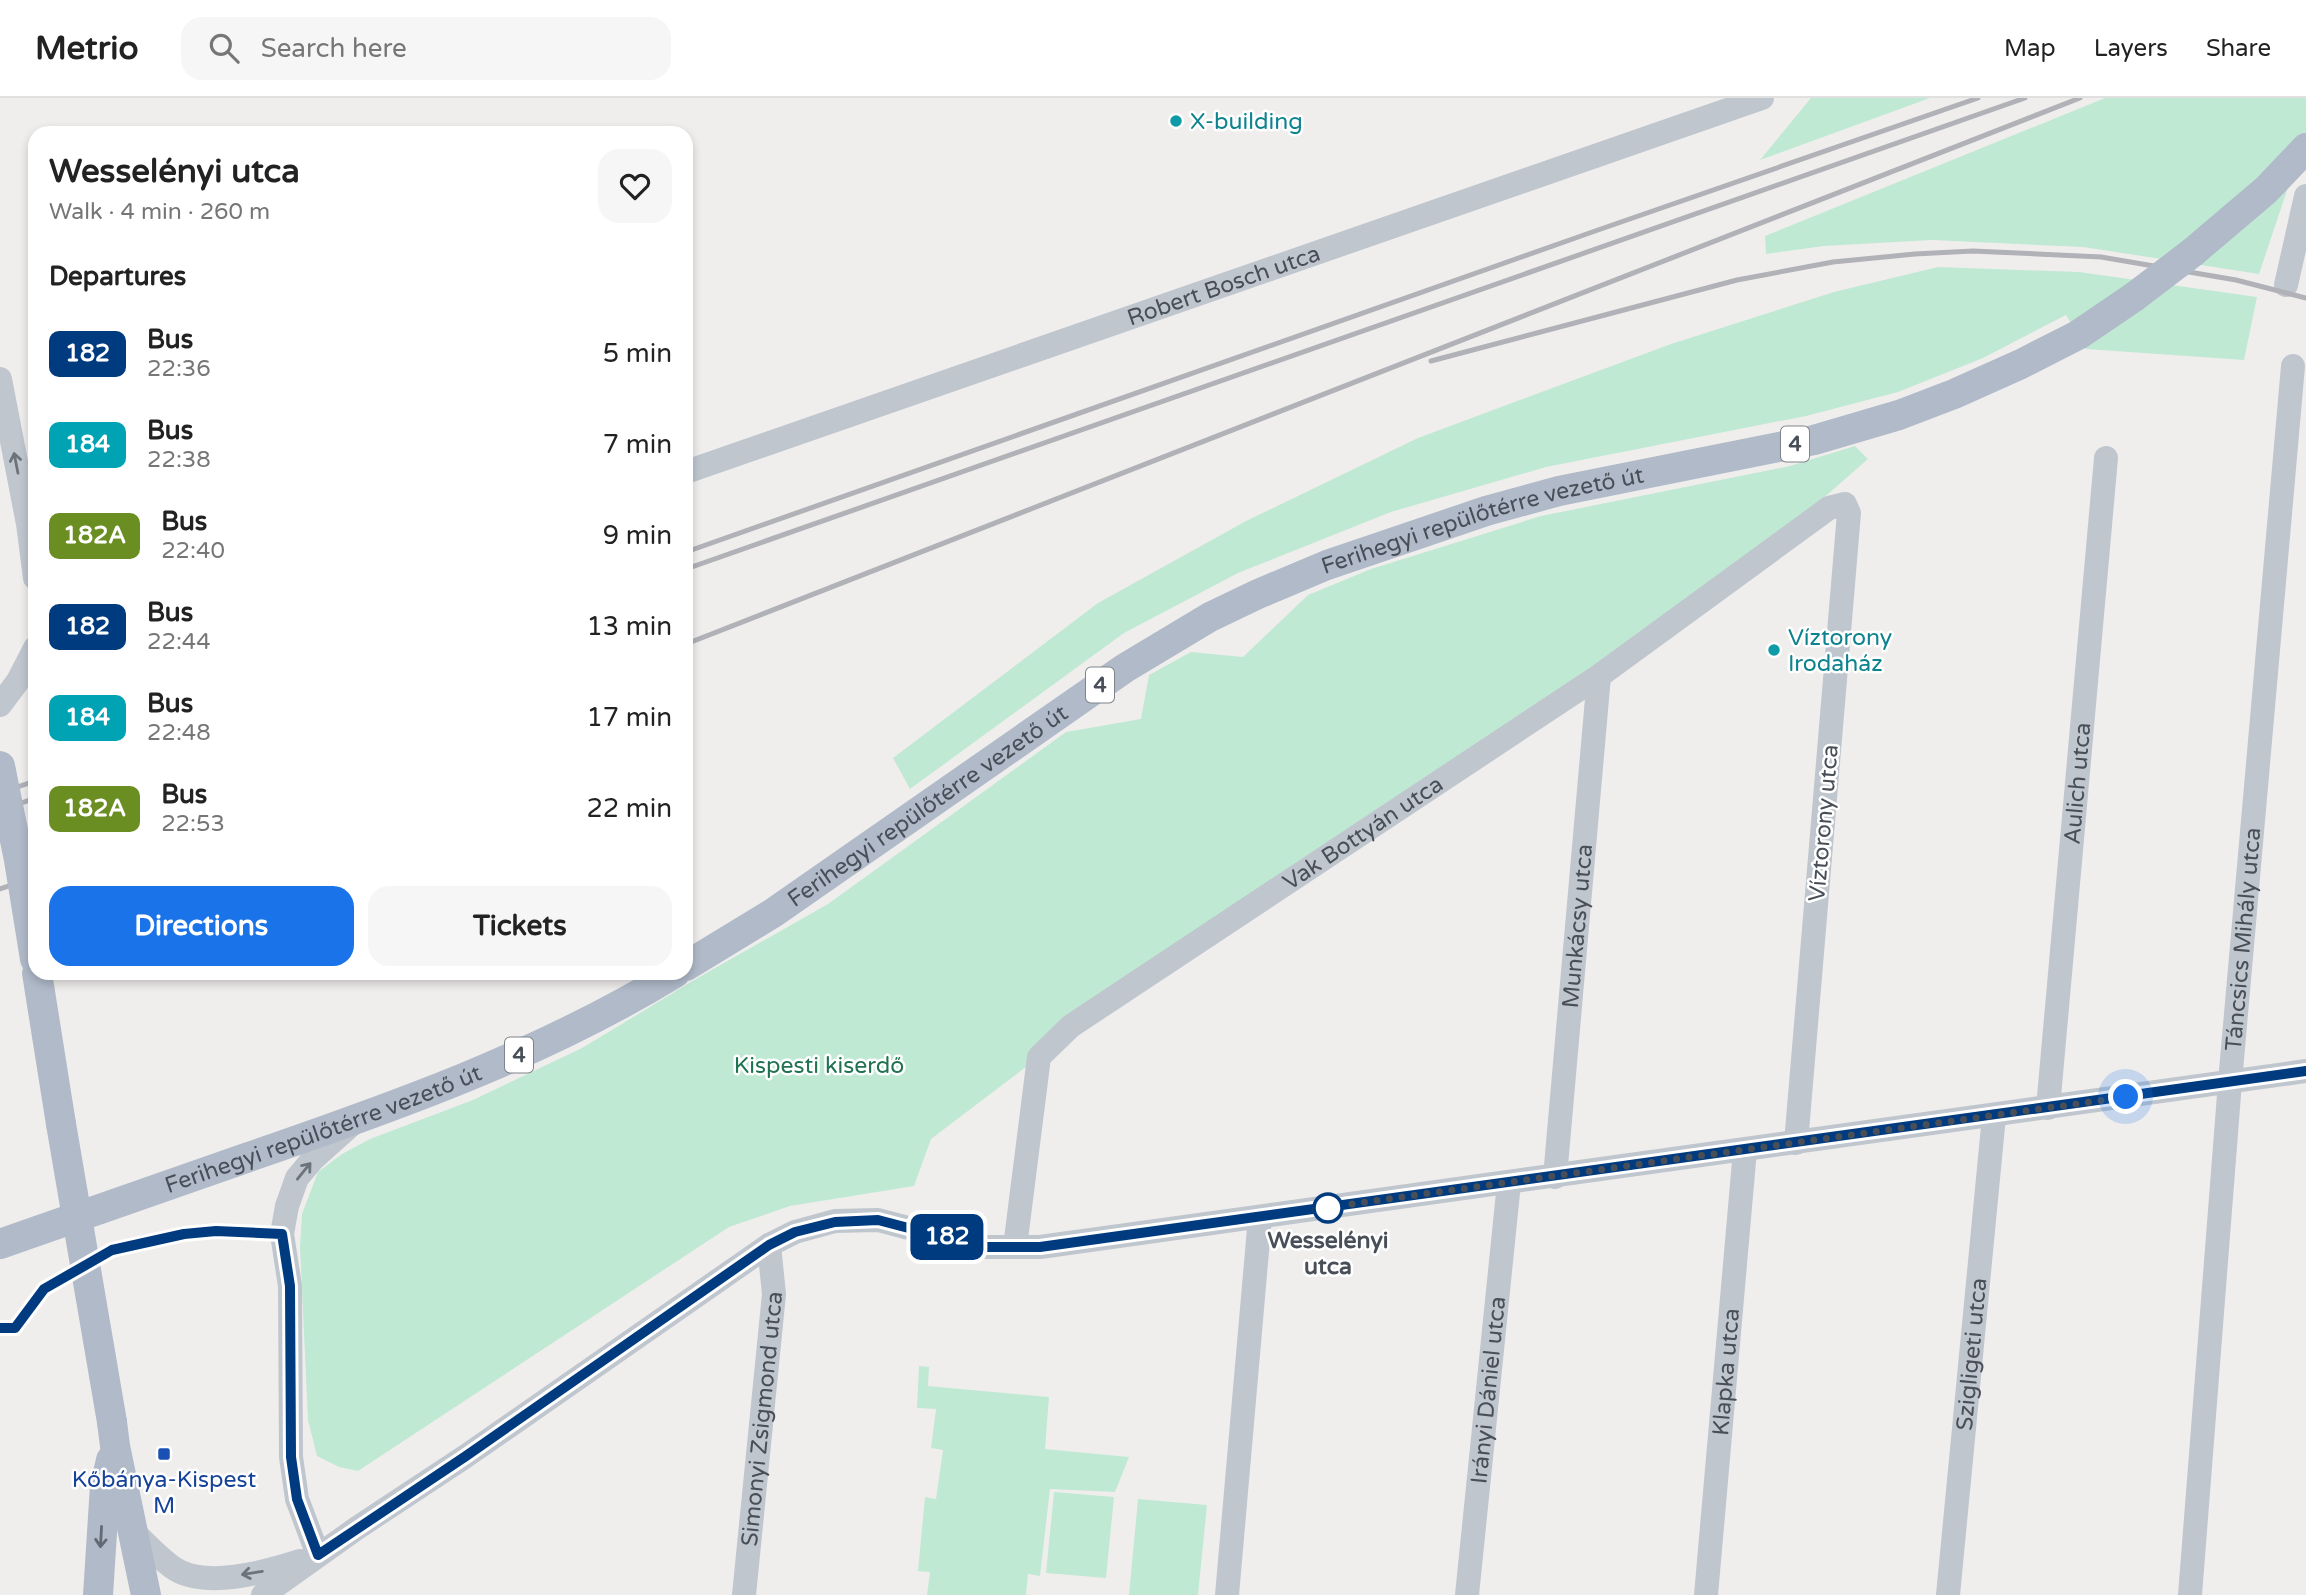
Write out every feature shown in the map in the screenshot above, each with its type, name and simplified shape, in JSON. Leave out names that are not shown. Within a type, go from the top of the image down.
[{"type":"main road","name":"Ferihegyi repülőtérre vezető út","points":[[693,962],[773,913],[1125,668],[1210,617],[1326,565],[1486,511],[1559,491],[1814,440],[1899,415],[1954,394],[2021,365],[2078,335],[2134,297],[2193,253],[2266,190],[2306,148]]},
{"type":"main road","points":[[0,766],[28,915]]},
{"type":"main road","points":[[38,980],[113,1434],[146,1595]]},
{"type":"main road","name":"Ferihegyi repülőtérre vezető út","points":[[0,1244],[459,1081],[529,1051],[662,980]]},
{"type":"main road","points":[[98,1595],[105,1486],[113,1434]]},
{"type":"street","name":"Robert Bosch utca","points":[[693,470],[1762,98]]},
{"type":"street","points":[[2286,285],[2306,196]]},
{"type":"street","name":"Táncsics Mihály utca","points":[[2190,1595],[2230,1082],[2293,366]]},
{"type":"street","points":[[0,379],[28,524]]},
{"type":"street","name":"Aulich utca","points":[[2048,1108],[2106,458]]},
{"type":"street","name":"Vak Bottyán utca","points":[[1015,1247],[1039,1057],[1071,1026],[1599,676],[1829,508],[1845,504]]},
{"type":"street","name":"Víztorony utca","points":[[1796,1143],[1849,513],[1845,504]]},
{"type":"street","name":"Munkácsy utca","points":[[1555,1177],[1599,676]]},
{"type":"street","points":[[0,705],[27,679]]},
{"type":"street","points":[[263,1595],[769,1245],[795,1232],[835,1222],[878,1220],[981,1247],[1040,1247],[2306,1071]]},
{"type":"street","name":"Szigligeti utca","points":[[1948,1595],[1994,1116]]},
{"type":"street","points":[[318,1555],[297,1499],[291,1457],[290,1286],[282,1234],[287,1206],[297,1178],[355,1120]]},
{"type":"street","name":"Klapka utca","points":[[1706,1595],[1745,1150]]},
{"type":"street","name":"Irányi Dániel utca","points":[[1467,1595],[1509,1183]]},
{"type":"street","points":[[1227,1595],[1260,1217]]},
{"type":"street","name":"Simonyi Zsigmond utca","points":[[744,1595],[774,1294],[769,1245]]},
{"type":"street","points":[[131,1529],[173,1568],[203,1579],[276,1569],[318,1555]]},
{"type":"green space","points":[[1811,98],[1930,98],[1760,160]]},
{"type":"green space","points":[[2105,98],[2306,98],[2306,134],[2259,274],[2083,247],[1932,240],[1824,246],[1766,254],[1765,236]]},
{"type":"green space","points":[[1938,267],[2079,272],[2257,297],[2244,360],[2086,349],[2066,315],[1983,358],[1898,392],[1806,416],[1546,467],[1391,512],[1238,573],[1124,633],[910,789],[893,758],[1098,603],[1246,521],[1418,438],[1671,344],[1834,292]]},
{"type":"green space","name":"Kispesti kiserdő","points":[[1855,446],[1868,459],[1819,502],[1784,541],[1039,1057],[931,1139],[914,1186],[790,1206],[729,1227],[358,1471],[339,1467],[317,1456],[308,1420],[300,1247],[302,1214],[318,1172],[342,1154],[370,1139],[473,1100],[582,1048],[828,904],[1066,732],[1141,719],[1149,675],[1191,652],[1243,657],[1308,595],[1371,569],[1541,516],[1790,466]]},
{"type":"green space","points":[[919,1366],[929,1367],[928,1386],[1049,1397],[1045,1449],[1129,1457],[1115,1492],[1050,1489],[1040,1576],[1028,1574],[1026,1595],[927,1595],[930,1572],[918,1571],[925,1497],[936,1499],[943,1450],[931,1448],[936,1409],[917,1408]]},
{"type":"green space","points":[[1054,1492],[1114,1497],[1106,1578],[1046,1573]]},
{"type":"green space","points":[[1138,1499],[1207,1505],[1198,1595],[1129,1595]]},
{"type":"railway","points":[[693,550],[1978,98]]},
{"type":"railway","points":[[693,567],[2025,98]]},
{"type":"railway","points":[[693,641],[2080,98]]},
{"type":"railway","points":[[1431,361],[1737,280],[1833,262],[1915,254],[1973,251],[2101,257],[2236,280],[2306,298]]},
{"type":"railway","points":[[0,793],[28,783]]},
{"type":"railway","points":[[0,811],[28,801]]},
{"type":"railway","points":[[0,889],[28,879]]},
{"type":"bus line","name":"182","points":[[0,1328],[15,1328],[44,1289],[112,1250],[184,1234],[216,1231],[282,1234],[290,1286],[291,1457],[297,1499],[318,1555],[466,1456],[769,1245],[795,1232],[835,1222],[878,1220],[981,1247],[1040,1247],[2306,1071]]},
{"type":"place","name":"X-building","points":[[1176,121]]},
{"type":"place","name":"Víztorony Irodaház","points":[[1774,650]]},
{"type":"place","name":"Wesselényi utca","points":[[1328,1208]]},
{"type":"place","name":"Kőbánya-Kispest M","points":[[164,1454]]},
{"type":"route","points":[[1328,1208],[1315,1209],[2126,1097]]}]
